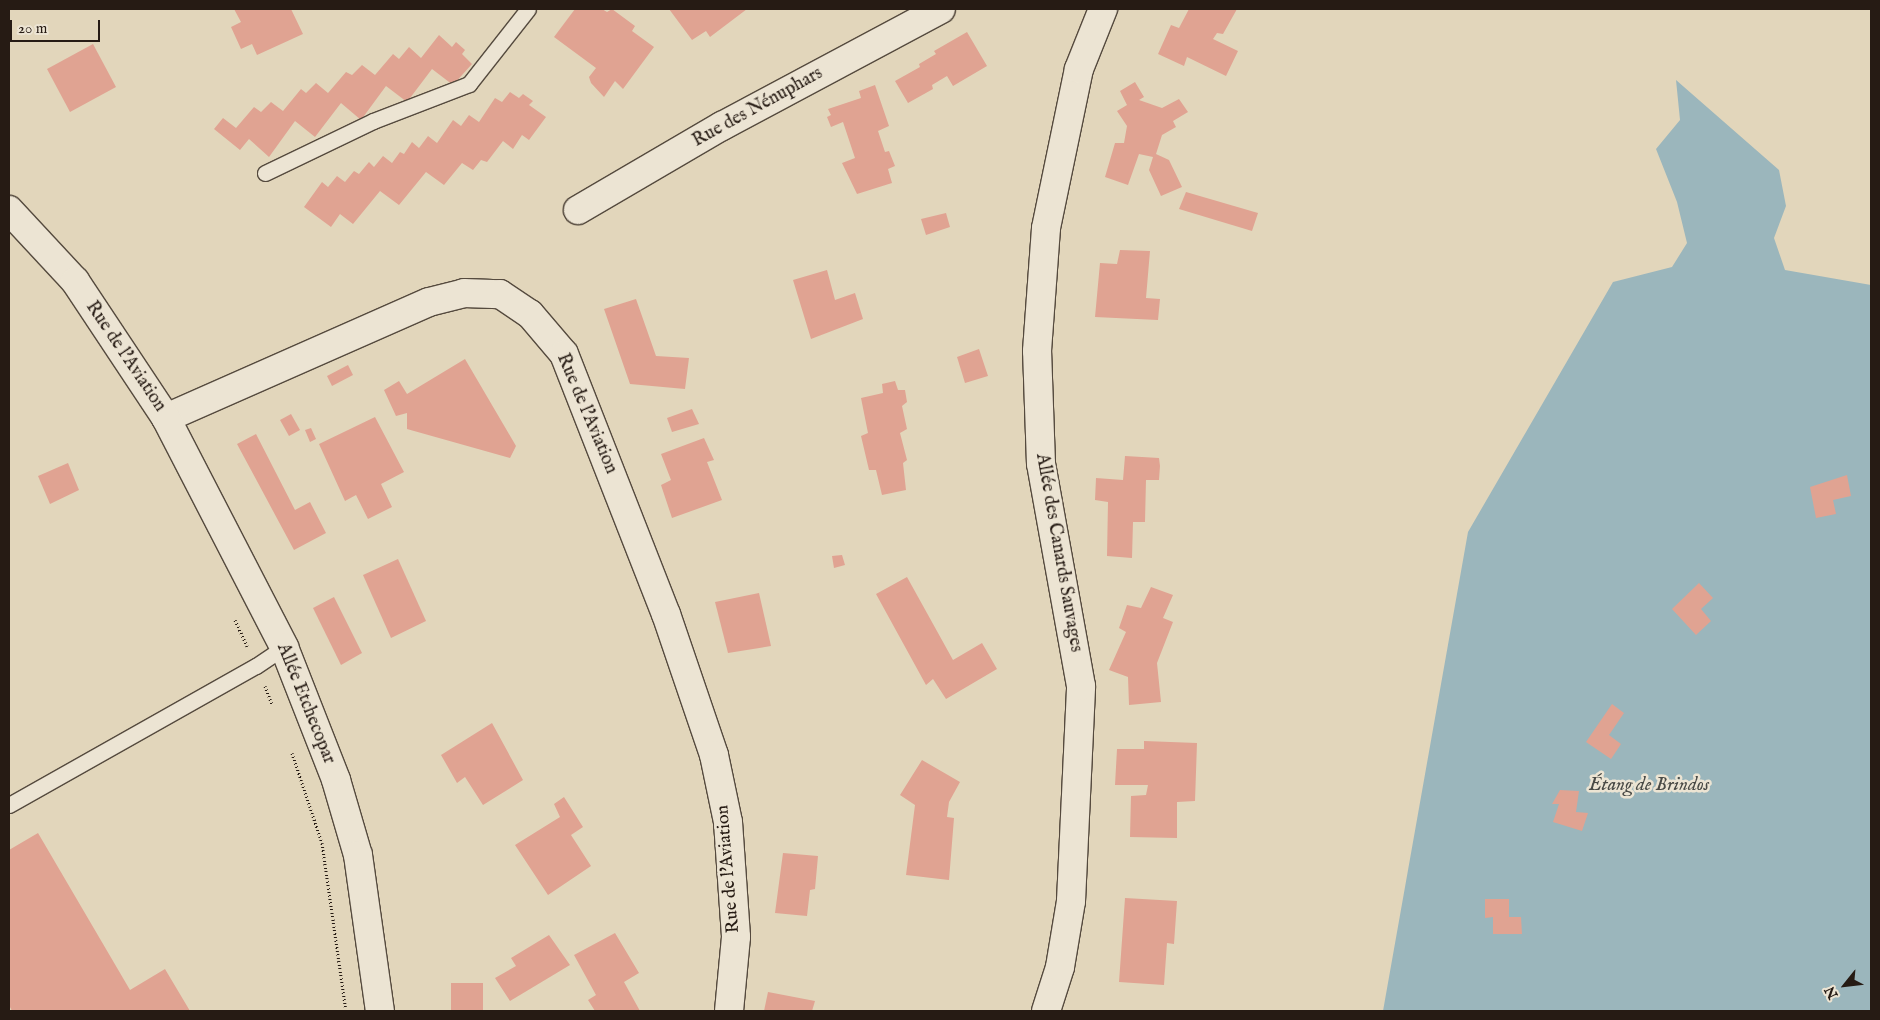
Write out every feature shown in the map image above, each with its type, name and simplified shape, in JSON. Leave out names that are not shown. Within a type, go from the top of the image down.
[{"type":"street","name":"Rue des Nénuphars","points":[[578,210],[722,126],[941,9]]},
{"type":"street","name":"Allée des Canards Sauvages","points":[[1046,1011],[1060,966],[1071,901],[1081,686],[1040,464],[1037,351],[1046,228],[1079,69],[1103,9]]},
{"type":"street","name":"Rue de l'Aviation","points":[[9,210],[74,281],[166,418],[429,302],[464,294],[500,294],[530,314],[564,354],[666,614],[714,755],[728,822],[736,937],[729,1011]]},
{"type":"street","name":"Allée Etchecopar","points":[[166,418],[284,647],[336,780],[358,855],[380,1011]]},
{"type":"lane","points":[[266,173],[373,121],[469,84],[528,9]]},
{"type":"lane","points":[[9,805],[256,666],[284,647]]},
{"type":"path","points":[[231,612],[274,709]]},
{"type":"path","points":[[289,744],[322,843],[346,1011]]},
{"type":"water","name":"Étang de Brindos","points":[[1676,80],[1779,170],[1786,206],[1774,238],[1785,270],[1871,285],[1871,1011],[1383,1011],[1468,532],[1613,282],[1672,267],[1687,243],[1677,202],[1656,149],[1680,120]]},
{"type":"building","points":[[234,9],[291,9],[303,34],[257,55],[252,44],[241,49],[231,27],[241,22]]},
{"type":"building","points":[[575,9],[602,9],[607,12],[612,9],[635,26],[632,31],[654,47],[623,89],[615,81],[604,97],[591,83],[589,77],[596,68],[554,37]]},
{"type":"building","points":[[669,9],[747,9],[710,37],[706,31],[692,40]]},
{"type":"building","points":[[1189,9],[1237,9],[1223,34],[1217,33],[1213,39],[1238,51],[1226,76],[1187,57],[1184,66],[1158,54],[1171,25],[1179,28]]},
{"type":"building","points":[[967,32],[987,66],[953,86],[947,76],[932,85],[933,89],[908,103],[895,81],[920,67],[919,64],[936,54],[934,51]]},
{"type":"building","points":[[439,35],[452,47],[456,42],[465,50],[462,54],[472,64],[453,85],[432,69],[407,102],[386,86],[361,120],[341,103],[315,137],[295,121],[269,157],[249,139],[240,150],[214,129],[223,118],[236,128],[254,107],[261,112],[271,102],[283,111],[301,89],[306,93],[316,83],[328,93],[346,72],[352,75],[362,65],[375,75],[393,54],[399,59],[409,47],[421,58]]},
{"type":"building","points":[[93,44],[116,87],[70,112],[47,69]]},
{"type":"building","points":[[1135,82],[1144,97],[1139,100],[1162,108],[1179,99],[1188,112],[1173,121],[1176,127],[1162,135],[1156,154],[1169,160],[1182,187],[1161,196],[1149,170],[1153,157],[1139,154],[1128,185],[1105,177],[1115,143],[1124,143],[1127,126],[1117,111],[1127,105],[1120,91]]},
{"type":"building","points":[[875,85],[889,126],[878,131],[885,152],[889,151],[895,166],[888,169],[892,183],[857,194],[842,163],[855,158],[843,122],[831,127],[827,117],[831,115],[828,109],[861,98],[859,91]]},
{"type":"building","points":[[510,92],[519,98],[523,94],[533,101],[529,105],[546,117],[529,140],[522,135],[513,149],[503,141],[487,162],[481,160],[473,170],[462,163],[444,185],[426,172],[399,205],[380,191],[353,224],[340,214],[331,227],[304,207],[322,182],[328,187],[337,176],[345,182],[354,171],[359,174],[369,162],[374,167],[383,156],[392,163],[400,152],[404,154],[412,142],[419,148],[428,136],[437,143],[453,120],[461,126],[469,115],[479,122],[495,98],[502,102]]},
{"type":"building","points":[[1186,192],[1258,213],[1252,231],[1179,209]]},
{"type":"building","points":[[946,213],[950,227],[926,235],[921,219]]},
{"type":"building","points":[[1120,250],[1150,251],[1146,298],[1160,299],[1158,320],[1095,317],[1100,263],[1117,264]]},
{"type":"building","points":[[827,270],[835,300],[855,293],[863,319],[811,339],[793,280]]},
{"type":"building","points":[[636,299],[656,356],[689,358],[685,389],[630,384],[604,309]]},
{"type":"building","points":[[979,349],[988,376],[965,383],[957,357]]},
{"type":"building","points":[[465,359],[516,446],[510,458],[407,429],[407,413],[396,416],[384,390],[399,381],[407,394]]},
{"type":"building","points":[[348,365],[353,375],[332,386],[327,376]]},
{"type":"building","points":[[895,381],[898,390],[905,390],[907,402],[902,406],[907,429],[900,433],[907,460],[903,463],[906,490],[882,495],[876,470],[869,470],[861,436],[868,433],[861,398],[883,393],[882,384]]},
{"type":"building","points":[[692,409],[699,424],[672,432],[667,418]]},
{"type":"building","points":[[291,414],[300,430],[289,436],[280,420]]},
{"type":"building","points":[[375,417],[404,472],[381,484],[392,507],[368,519],[356,495],[345,501],[319,444]]},
{"type":"building","points":[[311,428],[316,439],[310,442],[305,430]]},
{"type":"building","points":[[256,434],[295,510],[310,502],[326,533],[294,550],[237,444]]},
{"type":"building","points":[[704,438],[714,460],[707,462],[722,500],[672,518],[661,485],[671,480],[661,454]]},
{"type":"building","points":[[1125,456],[1159,458],[1160,466],[1159,480],[1146,480],[1145,522],[1133,522],[1132,558],[1107,556],[1108,502],[1095,500],[1096,478],[1123,480]]},
{"type":"building","points":[[68,463],[79,490],[50,504],[38,476]]},
{"type":"building","points":[[1847,475],[1851,496],[1833,500],[1836,514],[1816,518],[1810,487]]},
{"type":"building","points":[[842,555],[845,565],[834,568],[832,556]]},
{"type":"building","points":[[398,559],[426,621],[391,638],[363,575]]},
{"type":"building","points":[[907,577],[953,660],[982,643],[997,669],[946,699],[933,679],[926,685],[876,594]]},
{"type":"building","points":[[1699,583],[1713,598],[1701,609],[1711,621],[1696,635],[1672,609]]},
{"type":"building","points":[[1151,587],[1173,595],[1163,618],[1173,622],[1157,663],[1161,702],[1129,705],[1128,677],[1109,670],[1126,632],[1119,628],[1127,605],[1141,608]]},
{"type":"building","points":[[759,593],[771,646],[728,653],[715,602]]},
{"type":"building","points":[[334,597],[362,653],[341,665],[313,608]]},
{"type":"building","points":[[1612,704],[1624,713],[1609,735],[1621,744],[1611,759],[1586,742]]},
{"type":"building","points":[[492,723],[523,780],[483,805],[465,777],[457,783],[441,755]]},
{"type":"building","points":[[1144,741],[1197,743],[1195,801],[1177,802],[1177,838],[1130,837],[1131,796],[1146,795],[1148,785],[1115,785],[1117,749],[1144,749]]},
{"type":"building","points":[[922,760],[960,782],[949,802],[947,817],[954,818],[949,880],[906,875],[915,805],[900,795]]},
{"type":"building","points":[[1560,790],[1579,791],[1576,812],[1588,813],[1582,831],[1553,822],[1559,804],[1552,804]]},
{"type":"building","points":[[564,797],[583,827],[571,835],[591,866],[548,895],[515,845],[560,817],[554,804]]},
{"type":"building","points":[[38,833],[130,990],[165,969],[190,1011],[12,1011],[9,1005],[9,850]]},
{"type":"building","points":[[783,853],[818,856],[815,889],[810,890],[807,916],[775,913]]},
{"type":"building","points":[[1125,898],[1177,901],[1174,944],[1167,943],[1164,985],[1119,982]]},
{"type":"building","points":[[1485,899],[1509,899],[1509,917],[1521,917],[1522,934],[1493,934],[1493,917],[1485,918]]},
{"type":"building","points":[[615,933],[639,973],[624,982],[640,1011],[595,1011],[588,1000],[596,995],[574,955]]},
{"type":"building","points":[[549,935],[570,965],[510,1001],[495,978],[516,966],[511,958]]},
{"type":"building","points":[[451,983],[483,983],[483,1011],[451,1011]]},
{"type":"building","points":[[768,992],[815,1001],[812,1011],[764,1011]]}]
